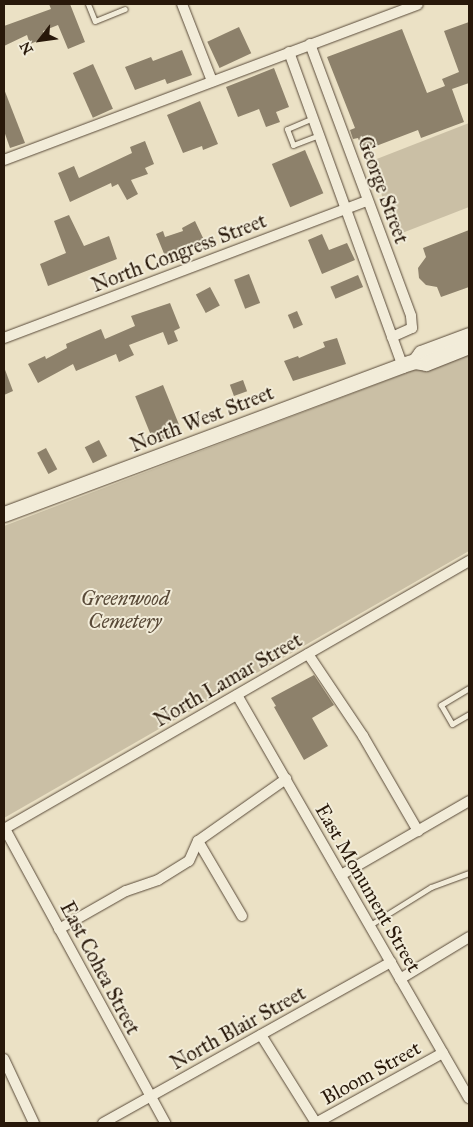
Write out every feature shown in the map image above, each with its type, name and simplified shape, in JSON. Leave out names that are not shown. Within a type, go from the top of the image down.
[{"type":"street","points":[[182,4],[212,82]]},
{"type":"street","points":[[4,160],[310,44],[396,7],[418,4]]},
{"type":"street","name":"George Street","points":[[310,44],[413,323],[408,331],[392,337]]},
{"type":"street","name":"George Street","points":[[289,52],[392,337],[409,363]]},
{"type":"street","name":"North Congress Street","points":[[4,338],[367,201]]},
{"type":"street","name":"North West Street","points":[[4,514],[409,363],[421,353],[469,335]]},
{"type":"street","name":"North West Street","points":[[409,363],[426,363],[469,346]]},
{"type":"street","name":"North Lamar Street","points":[[4,829],[469,561]]},
{"type":"street","points":[[308,654],[362,736],[418,830]]},
{"type":"street","name":"East Monument Street","points":[[237,695],[469,1098]]},
{"type":"street","points":[[59,929],[126,891],[158,880],[189,861],[198,841],[286,779]]},
{"type":"street","points":[[341,875],[469,801]]},
{"type":"street","name":"East Cohea Street","points":[[4,829],[165,1123]]},
{"type":"street","points":[[198,841],[242,916]]},
{"type":"street","points":[[400,979],[469,937]]},
{"type":"street","name":"North Blair Street","points":[[103,1123],[391,962]]},
{"type":"street","points":[[261,1035],[316,1123]]},
{"type":"street","name":"Bloom Street","points":[[316,1123],[443,1054]]},
{"type":"street","points":[[4,1063],[34,1123]]},
{"type":"lane","points":[[88,4],[95,21],[125,10]]},
{"type":"lane","points":[[312,118],[287,129],[293,145],[319,136]]},
{"type":"lane","points":[[469,688],[441,705],[452,724],[469,714]]},
{"type":"lane","points":[[370,925],[431,886],[469,873]]},
{"type":"green space","points":[[469,123],[469,207],[397,235],[369,162]]},
{"type":"green space","name":"Greenwood Cemetery","points":[[469,349],[469,551],[4,818],[4,526]]},
{"type":"building","points":[[49,4],[70,4],[85,42],[68,49],[58,25],[43,31],[45,38],[30,44],[27,35],[4,46],[4,26],[51,9]]},
{"type":"building","points":[[469,22],[469,83],[452,89],[464,122],[421,138],[418,130],[363,151],[358,138],[353,139],[350,130],[355,128],[327,57],[402,29],[427,93],[445,86],[442,79],[459,72],[444,31]]},
{"type":"building","points":[[239,27],[251,53],[220,68],[207,42]]},
{"type":"building","points":[[182,50],[192,75],[167,84],[165,79],[135,90],[125,67],[151,57],[153,61]]},
{"type":"building","points":[[93,64],[113,109],[93,118],[73,73]]},
{"type":"building","points":[[274,68],[289,107],[276,112],[280,122],[266,127],[259,109],[238,117],[226,87]]},
{"type":"building","points":[[4,89],[25,143],[10,148],[4,131]]},
{"type":"building","points":[[200,101],[218,144],[203,150],[202,146],[183,153],[167,115]]},
{"type":"building","points":[[145,141],[154,164],[145,168],[148,174],[131,180],[138,194],[127,200],[118,184],[112,187],[111,183],[70,202],[58,173],[74,166],[79,178],[132,153],[130,147]]},
{"type":"building","points":[[305,150],[323,193],[290,207],[272,164]]},
{"type":"building","points":[[69,215],[84,246],[109,236],[117,259],[48,286],[40,264],[66,253],[54,221]]},
{"type":"building","points":[[195,221],[204,240],[165,256],[156,234],[163,231],[165,237],[183,231],[182,228]]},
{"type":"building","points":[[469,230],[469,287],[441,297],[437,287],[426,285],[419,278],[418,268],[426,257],[423,248]]},
{"type":"building","points":[[322,234],[329,250],[347,243],[355,260],[322,274],[308,240]]},
{"type":"building","points":[[249,274],[260,303],[245,309],[234,280]]},
{"type":"building","points":[[358,275],[363,287],[335,299],[330,287]]},
{"type":"building","points":[[210,287],[220,306],[206,313],[196,295]]},
{"type":"building","points":[[170,303],[180,328],[174,331],[178,341],[168,345],[163,332],[129,345],[134,355],[119,362],[116,354],[76,371],[73,364],[38,383],[28,364],[45,356],[46,359],[67,348],[66,344],[101,329],[105,339],[135,326],[131,316]]},
{"type":"building","points":[[297,311],[303,325],[294,329],[288,315]]},
{"type":"building","points":[[337,338],[346,364],[293,381],[284,361],[298,356],[299,358],[325,347],[323,342]]},
{"type":"building","points":[[4,367],[13,391],[4,395]]},
{"type":"building","points":[[243,380],[247,391],[234,396],[230,385]]},
{"type":"building","points":[[163,385],[182,432],[154,444],[135,396]]},
{"type":"building","points":[[99,440],[107,456],[93,463],[85,447]]},
{"type":"building","points":[[46,448],[57,469],[48,474],[37,453]]},
{"type":"building","points":[[314,675],[334,705],[312,718],[328,746],[304,760],[274,707],[276,706],[271,698]]}]
